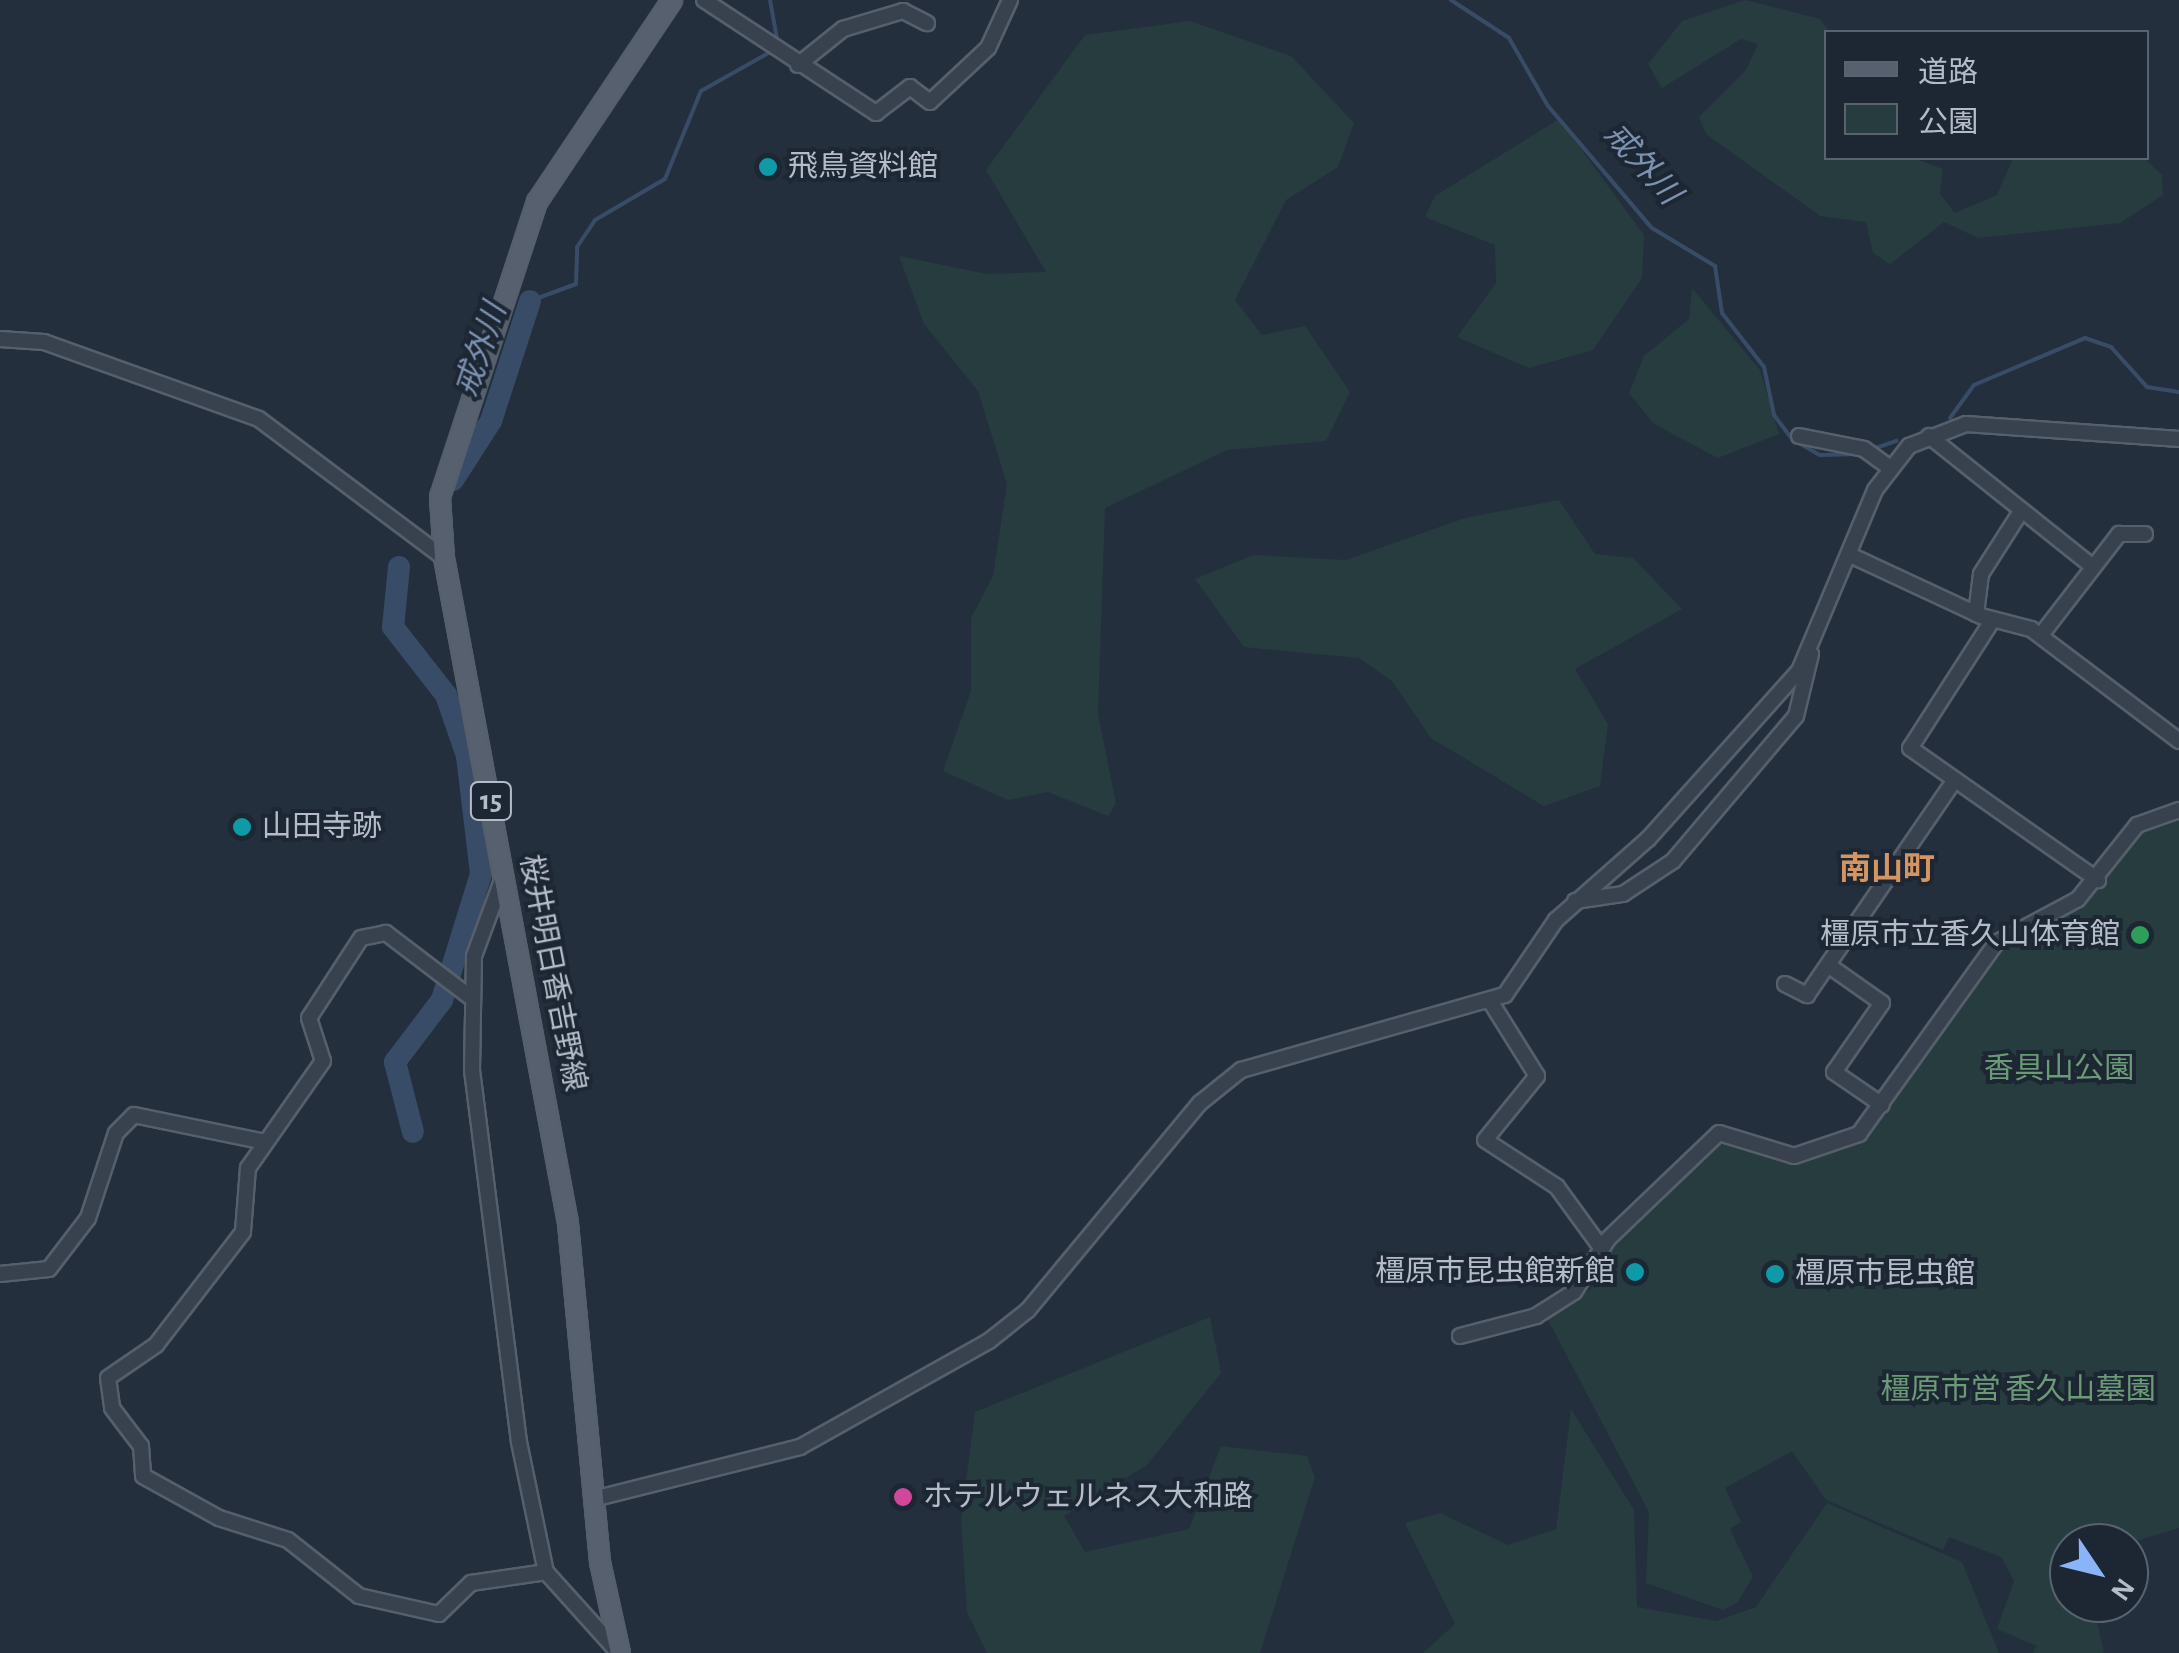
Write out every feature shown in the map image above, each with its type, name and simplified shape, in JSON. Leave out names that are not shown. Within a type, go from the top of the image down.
[{"type":"main road","name":"桜井明日香吉野線","points":[[620,1653],[597,1498],[568,1223],[444,558],[448,458],[502,287],[571,141],[672,0]]},
{"type":"street","points":[[704,0],[876,113],[910,87],[930,102],[988,48],[1010,0]]},
{"type":"street","points":[[798,65],[843,29],[903,11],[927,22]]},
{"type":"street","points":[[0,339],[44,342],[260,419],[444,558]]},
{"type":"street","points":[[1574,901],[1623,894],[1673,861],[1796,716],[1811,654],[1888,467],[1929,436],[1966,424],[2179,438]]},
{"type":"street","points":[[1800,436],[1868,452],[1888,467]]},
{"type":"street","points":[[1929,436],[2020,514],[2092,566]]},
{"type":"street","points":[[1976,614],[1980,574],[2020,514]]},
{"type":"street","points":[[2041,635],[2124,530],[2146,534]]},
{"type":"street","points":[[1850,556],[1992,621],[2041,635],[2179,741]]},
{"type":"street","points":[[1992,621],[1910,748],[2098,880]]},
{"type":"street","points":[[597,1498],[800,1447],[989,1341],[1028,1310],[1200,1104],[1241,1070],[1492,1004],[1527,972],[1574,901],[1648,839],[1811,654]]},
{"type":"street","points":[[1785,984],[1806,995],[1955,780]]},
{"type":"street","points":[[1460,1336],[1547,1311],[1582,1285],[1602,1249],[1719,1134],[1806,1156],[1847,1142],[1882,1105],[1996,942],[2098,880],[2137,825],[2179,810]]},
{"type":"street","points":[[505,872],[482,921],[470,997],[474,1127],[546,1572],[620,1653]]},
{"type":"street","points":[[470,997],[386,934],[362,938],[309,1018],[322,1061],[261,1142],[248,1168],[243,1232],[156,1345],[108,1378],[112,1408],[141,1446],[143,1476],[220,1518],[288,1540],[359,1596],[439,1614],[471,1583],[546,1572]]},
{"type":"street","points":[[1828,965],[1882,1003],[1834,1072],[1882,1105]]},
{"type":"street","points":[[1492,1004],[1537,1076],[1485,1140],[1557,1187],[1602,1249]]},
{"type":"street","points":[[0,1274],[49,1269],[88,1218],[116,1133],[134,1115],[261,1142]]},
{"type":"green space","points":[[1745,0],[1820,19],[1828,30],[1824,30],[1824,160],[1918,160],[1943,169],[1940,194],[1955,213],[1997,195],[2012,160],[2146,160],[2162,175],[2163,195],[2120,223],[1978,238],[1944,222],[1890,264],[1873,253],[1866,222],[1820,216],[1706,134],[1699,117],[1746,70],[1758,44],[1741,39],[1662,88],[1648,64],[1682,21]]},
{"type":"green space","points":[[1190,21],[1291,56],[1354,123],[1338,167],[1286,200],[1235,300],[1262,335],[1305,326],[1350,392],[1326,441],[1227,450],[1105,508],[1098,714],[1116,804],[1108,816],[1048,792],[1008,800],[943,771],[971,691],[971,618],[993,576],[1007,484],[978,391],[924,324],[899,256],[987,274],[1046,272],[986,170],[1085,35]]},
{"type":"green space","points":[[1559,119],[1644,235],[1642,278],[1593,350],[1529,368],[1457,337],[1496,283],[1495,245],[1425,217],[1435,196]]},
{"type":"green space","points":[[1692,288],[1760,370],[1779,434],[1718,458],[1654,424],[1629,393],[1644,356],[1689,319]]},
{"type":"green space","points":[[1559,500],[1595,554],[1633,558],[1682,609],[1575,669],[1608,724],[1600,786],[1544,806],[1431,738],[1392,681],[1359,658],[1244,647],[1195,579],[1253,555],[1346,560],[1465,518]]},
{"type":"green space","points":[[2179,817],[2179,1528],[2149,1537],[2149,1523],[2049,1523],[2049,1623],[2097,1623],[2104,1653],[2032,1653],[2037,1646],[1997,1629],[2014,1581],[2001,1557],[1949,1537],[1943,1550],[1826,1500],[1792,1451],[1725,1488],[1741,1522],[1730,1529],[1753,1577],[1737,1603],[1723,1610],[1646,1583],[1649,1512],[1547,1318],[1592,1288],[1614,1239],[1699,1154],[1731,1140],[1779,1161],[1844,1150],[1888,1109],[2010,941],[2087,901],[2138,828]]},
{"type":"green space","points":[[1210,1317],[1221,1373],[1147,1465],[1064,1516],[1085,1552],[1189,1529],[1221,1446],[1307,1456],[1315,1477],[1260,1653],[987,1653],[967,1612],[961,1519],[975,1412]]},
{"type":"green space","points":[[1571,1409],[1634,1510],[1637,1607],[1716,1621],[1756,1607],[1827,1503],[1962,1562],[1999,1653],[1423,1653],[1455,1624],[1405,1523],[1440,1513],[1508,1545],[1556,1529]]},
{"type":"waterway","name":"戒外川","points":[[770,0],[778,44]]},
{"type":"waterway","name":"戒外川","points":[[1451,0],[1509,38],[1548,106],[1652,228],[1715,266],[1722,313],[1764,367],[1774,415],[1792,439],[1820,455],[1862,454]]},
{"type":"waterway","name":"戒外川","points":[[530,301],[576,284],[577,247],[595,220],[665,179],[701,91],[772,51]]},
{"type":"waterway","name":"戒外川","points":[[453,480],[491,421],[530,301]]},
{"type":"waterway","name":"戒外川","points":[[1950,418],[1974,385],[2085,338],[2111,347],[2147,387],[2179,392]]},
{"type":"waterway","name":"戒外川","points":[[1870,450],[1896,441]]},
{"type":"waterway","name":"戒外川","points":[[399,567],[393,627],[446,695],[467,756],[481,874],[442,1000],[395,1062],[413,1132]]},
{"type":"place","name":"飛鳥資料館","points":[[768,167]]},
{"type":"place","name":"山田寺跡","points":[[242,827]]},
{"type":"place","name":"橿原市立香久山体育館","points":[[2140,935]]},
{"type":"place","name":"橿原市昆虫館新館","points":[[1635,1272]]},
{"type":"place","name":"橿原市昆虫館","points":[[1775,1274]]},
{"type":"place","name":"ホテルウェルネス大和路","points":[[903,1497]]},
{"type":"district","name":"南山町","points":[[1887,869]]},
{"type":"park label","name":"香具山公園","points":[[2059,1069]]},
{"type":"park label","name":"橿原市営 香久山墓園","points":[[2018,1390]]}]
